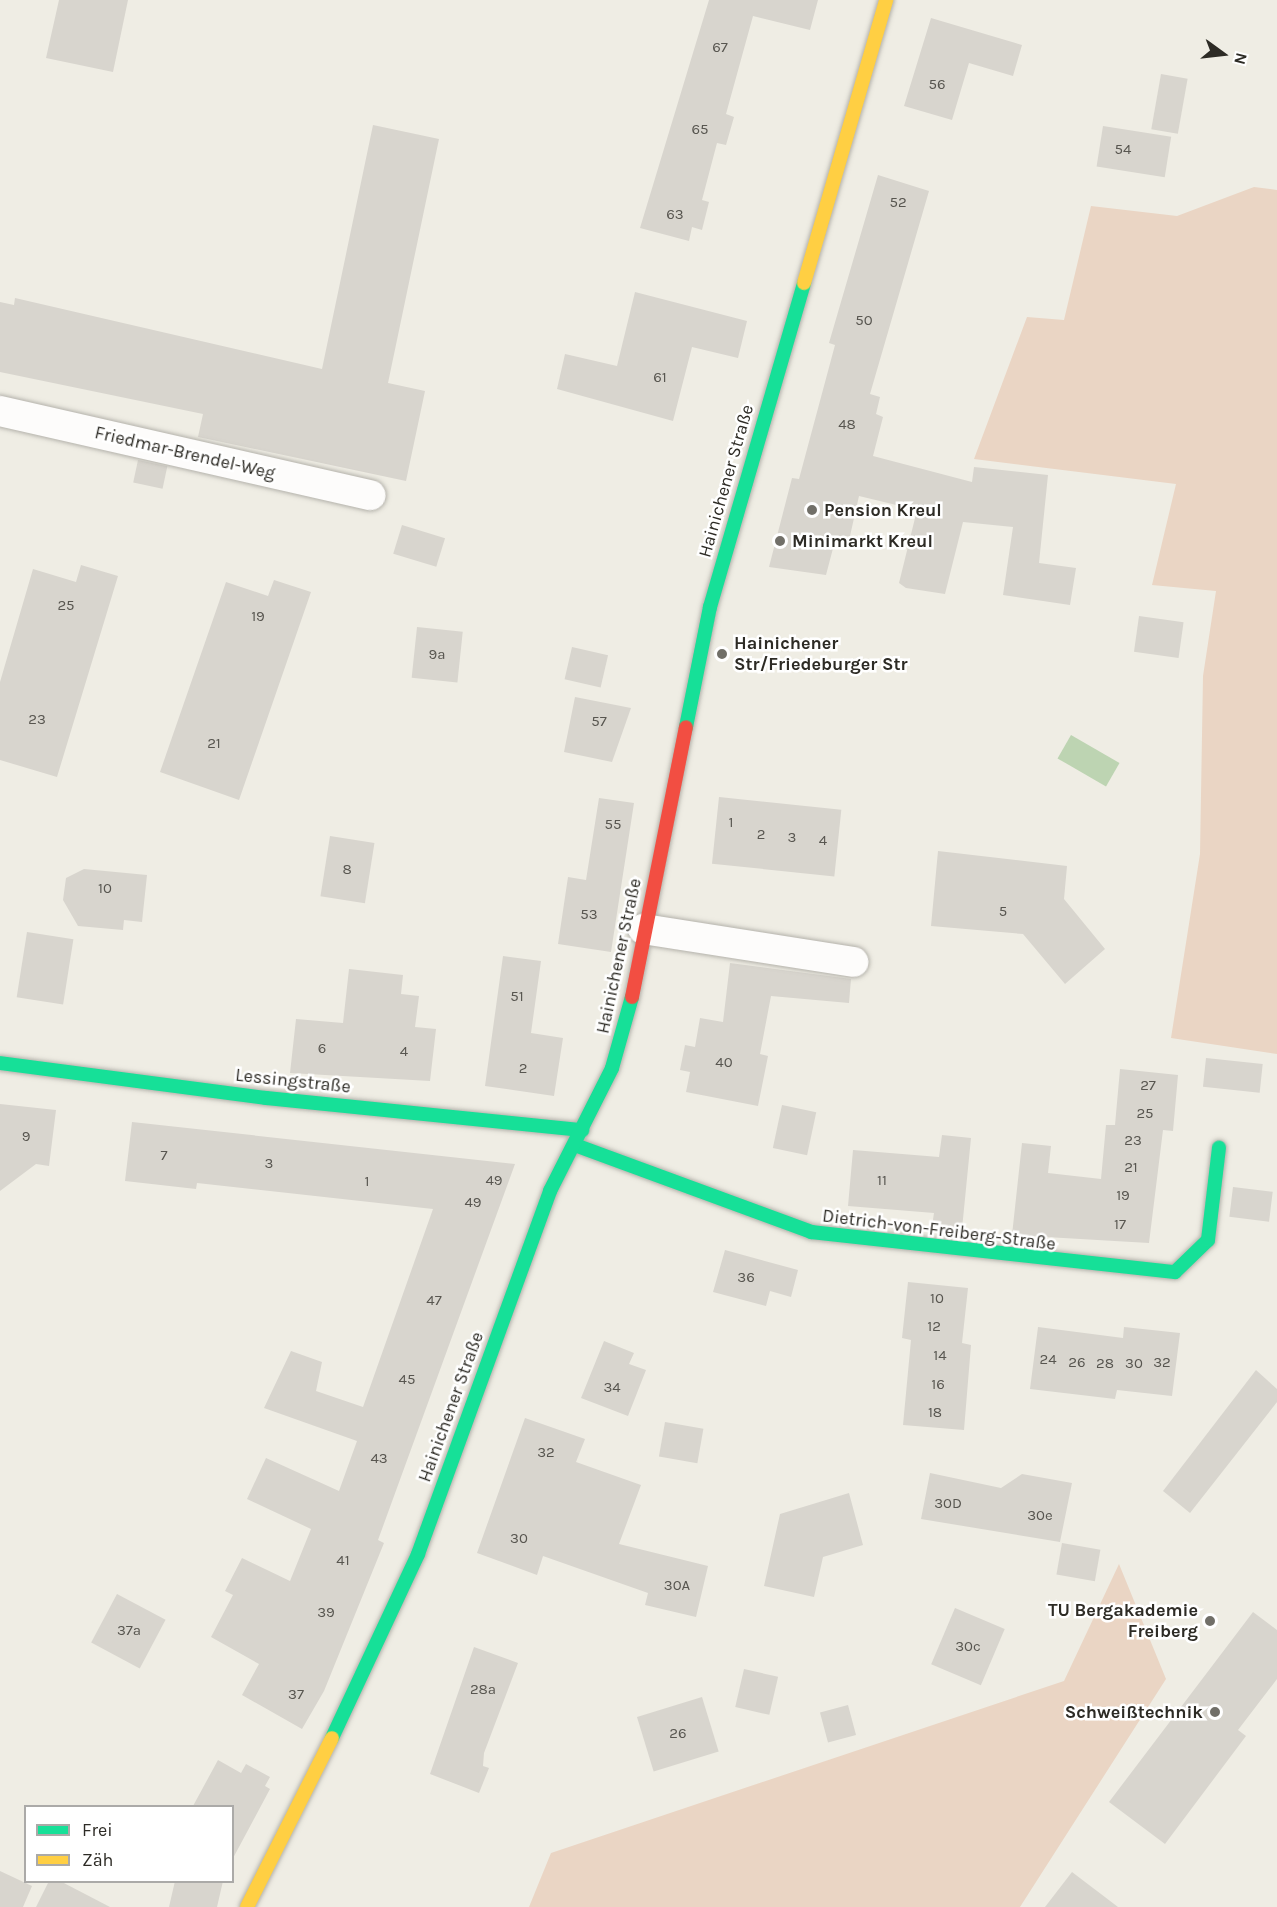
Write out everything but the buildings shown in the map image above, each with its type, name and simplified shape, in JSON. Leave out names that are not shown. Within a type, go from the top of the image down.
[{"type":"main road","name":"Hainichener Straße","points":[[247,1907],[317,1772],[418,1554],[514,1282],[612,1068],[631,1003],[643,929],[711,603],[886,0]]},
{"type":"main road","name":"Lessingstraße","points":[[0,1063],[266,1098],[582,1130]]},
{"type":"main road","name":"Dietrich-von-Freiberg-Straße","points":[[575,1145],[810,1232],[1175,1272],[1208,1240],[1219,1148]]},
{"type":"street","name":"Friedmar-Brendel-Weg","points":[[0,411],[371,495]]},
{"type":"street","points":[[643,929],[853,962]]},
{"type":"shaded area","points":[[1254,187],[1277,190],[1277,1054],[1171,1038],[1200,854],[1203,676],[1216,591],[1152,585],[1176,484],[974,459],[1027,317],[1064,320],[1091,206],[1177,216]]},
{"type":"shaded area","points":[[1071,735],[1119,763],[1106,786],[1058,758]]},
{"type":"shaded area","points":[[1119,1564],[1166,1679],[1020,1907],[529,1907],[551,1853],[1064,1681]]},
{"type":"traffic: fast","points":[[686,727],[710,607],[804,283]]},
{"type":"traffic: fast","points":[[332,1738],[418,1554],[550,1191],[612,1068],[632,997]]},
{"type":"traffic: fast","points":[[0,1063],[266,1098],[582,1130]]},
{"type":"traffic: fast","points":[[575,1145],[811,1232],[1175,1272],[1208,1240],[1219,1148]]},
{"type":"traffic: slow","points":[[804,283],[886,0]]},
{"type":"traffic: slow","points":[[247,1907],[332,1738]]},
{"type":"traffic: jam","points":[[632,997],[686,727]]},
{"type":"place","name":"Pension Kreul","points":[[812,510]]},
{"type":"place","name":"Minimarkt Kreul","points":[[780,541]]},
{"type":"place","name":"Hainichener Str/Friedeburger Str","points":[[722,654]]},
{"type":"place","name":"TU Bergakademie Freiberg","points":[[1210,1621]]},
{"type":"place","name":"Schweißtechnik","points":[[1215,1712]]}]
